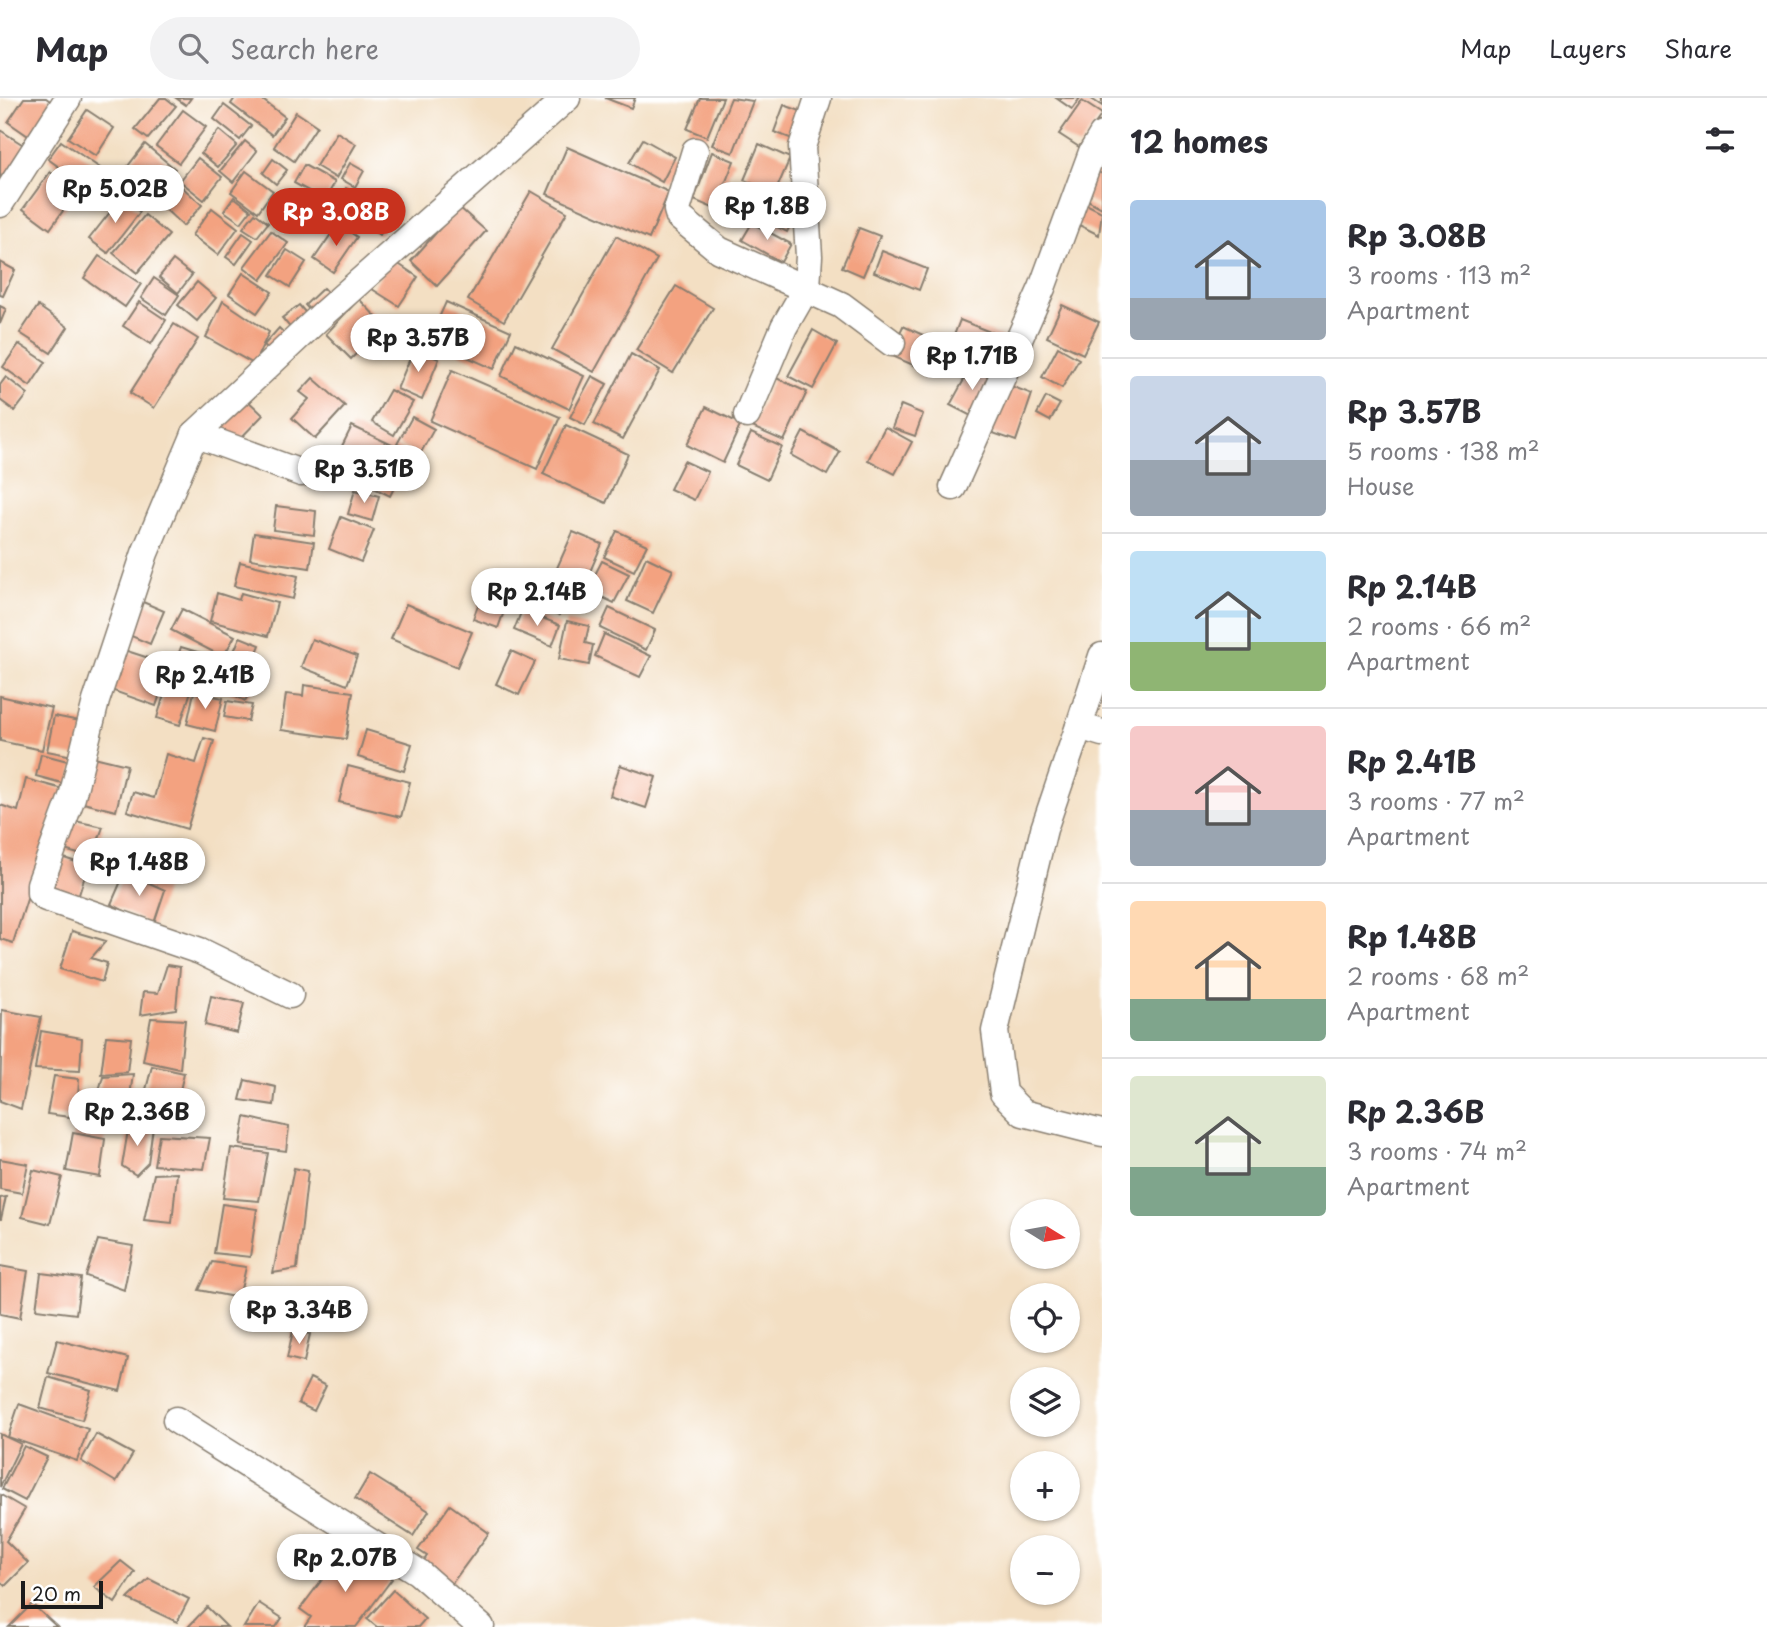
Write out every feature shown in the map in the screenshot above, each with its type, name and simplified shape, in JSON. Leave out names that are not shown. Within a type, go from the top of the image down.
[{"type":"street","points":[[0,204],[68,98]]},
{"type":"street","points":[[290,995],[200,951],[46,898],[40,893],[75,785],[96,701],[145,553],[195,434],[324,313],[567,98]]},
{"type":"street","points":[[747,415],[784,327],[807,287],[809,256],[802,147],[818,98]]},
{"type":"street","points":[[953,487],[1042,288],[1092,152],[1102,135]]},
{"type":"street","points":[[695,150],[677,210],[680,217],[719,250],[752,267],[807,287],[841,304],[892,343]]},
{"type":"street","points":[[195,434],[301,473]]},
{"type":"street","points":[[1102,656],[1090,730],[1044,829],[995,1031],[1003,1093],[1023,1113],[1102,1133]]},
{"type":"street","points":[[176,1420],[418,1572],[481,1627]]},
{"type":"building","points":[[24,98],[46,98],[57,106],[34,140],[8,122]]},
{"type":"building","points":[[160,98],[166,98],[176,106],[148,139],[135,129]]},
{"type":"building","points":[[176,98],[191,98],[186,105]]},
{"type":"building","points":[[235,98],[260,98],[285,117],[272,135],[231,104]]},
{"type":"building","points":[[605,98],[635,98],[631,108]]},
{"type":"building","points":[[700,98],[723,98],[707,137],[687,129]]},
{"type":"building","points":[[731,98],[753,101],[733,153],[712,145]]},
{"type":"building","points":[[1056,98],[1080,98],[1072,109]]},
{"type":"building","points":[[1090,98],[1102,98],[1102,106]]},
{"type":"building","points":[[1082,101],[1102,114],[1079,147],[1059,134]]},
{"type":"building","points":[[224,105],[251,126],[240,140],[214,119]]},
{"type":"building","points":[[784,105],[806,113],[795,140],[774,132]]},
{"type":"building","points":[[87,110],[114,128],[96,156],[68,138]]},
{"type":"building","points":[[183,110],[206,127],[179,163],[156,146]]},
{"type":"building","points":[[296,112],[317,126],[294,161],[274,147]]},
{"type":"building","points":[[0,130],[28,148],[0,192]]},
{"type":"building","points":[[219,130],[237,145],[218,167],[201,153]]},
{"type":"building","points":[[337,132],[356,144],[336,178],[316,166]]},
{"type":"building","points":[[643,139],[675,157],[662,182],[629,163]]},
{"type":"building","points":[[61,141],[100,168],[87,187],[48,159]]},
{"type":"building","points":[[245,141],[257,151],[233,182],[220,171]]},
{"type":"building","points":[[145,144],[175,169],[148,203],[118,179]]},
{"type":"building","points":[[759,144],[790,158],[775,193],[744,180]]},
{"type":"building","points":[[567,147],[669,192],[649,239],[547,194]]},
{"type":"building","points":[[712,152],[734,161],[715,209],[694,200]]},
{"type":"building","points":[[198,158],[222,177],[204,200],[180,181]]},
{"type":"building","points":[[273,159],[287,170],[276,184],[263,173]]},
{"type":"building","points":[[350,163],[364,171],[355,187],[341,179]]},
{"type":"building","points":[[304,165],[335,182],[325,200],[294,183]]},
{"type":"building","points":[[1093,169],[1102,174],[1102,208],[1079,195]]},
{"type":"building","points":[[246,171],[273,191],[258,212],[231,192]]},
{"type":"building","points":[[50,172],[77,191],[50,229],[23,209]]},
{"type":"building","points":[[181,186],[202,205],[183,226],[163,207]]},
{"type":"building","points":[[346,188],[389,216],[380,235],[330,209]]},
{"type":"building","points":[[531,191],[567,212],[504,321],[468,300]]},
{"type":"building","points":[[122,197],[140,212],[108,253],[89,239]]},
{"type":"building","points":[[234,197],[251,210],[241,223],[224,211]]},
{"type":"building","points":[[761,198],[795,216],[787,232],[753,215]]},
{"type":"building","points":[[1080,201],[1102,212],[1099,235],[1071,221]]},
{"type":"building","points":[[459,207],[486,231],[437,286],[411,261]]},
{"type":"building","points":[[212,208],[238,228],[218,255],[192,235]]},
{"type":"building","points":[[255,213],[268,223],[257,237],[243,228]]},
{"type":"building","points":[[145,215],[169,235],[137,273],[113,253]]},
{"type":"building","points":[[752,223],[791,244],[781,262],[742,240]]},
{"type":"building","points":[[338,224],[357,237],[333,272],[314,259]]},
{"type":"building","points":[[859,228],[880,236],[863,276],[842,267]]},
{"type":"building","points":[[271,231],[288,243],[261,280],[244,267]]},
{"type":"building","points":[[243,233],[253,240],[236,264],[226,257]]},
{"type":"building","points":[[616,236],[657,259],[594,372],[552,349]]},
{"type":"building","points":[[287,250],[306,262],[290,287],[271,275]]},
{"type":"building","points":[[882,251],[927,269],[919,290],[874,272]]},
{"type":"building","points":[[99,256],[141,284],[125,307],[84,278]]},
{"type":"building","points":[[391,259],[418,277],[399,306],[372,289]]},
{"type":"building","points":[[173,260],[192,275],[178,293],[159,277]]},
{"type":"building","points":[[0,262],[15,270],[3,296],[0,295]]},
{"type":"building","points":[[243,273],[272,292],[257,313],[229,294]]},
{"type":"building","points":[[154,278],[179,295],[166,315],[141,298]]},
{"type":"building","points":[[197,282],[216,298],[197,321],[178,305]]},
{"type":"building","points":[[676,286],[713,308],[673,373],[636,350]]},
{"type":"building","points":[[323,288],[333,299],[315,316],[305,305]]},
{"type":"building","points":[[359,299],[384,325],[351,359],[326,334]]},
{"type":"building","points":[[223,301],[269,332],[254,364],[206,337]]},
{"type":"building","points":[[139,302],[166,320],[151,344],[123,326]]},
{"type":"building","points":[[446,302],[511,331],[494,369],[429,340]]},
{"type":"building","points":[[299,305],[310,318],[294,332],[282,318]]},
{"type":"building","points":[[1062,305],[1099,322],[1083,354],[1047,337]]},
{"type":"building","points":[[0,306],[6,309],[0,324]]},
{"type":"building","points":[[38,306],[68,327],[51,353],[20,333]]},
{"type":"building","points":[[960,320],[1008,339],[1001,357],[953,338]]},
{"type":"building","points":[[174,324],[198,339],[154,408],[130,393]]},
{"type":"building","points":[[903,326],[932,339],[920,368],[890,355]]},
{"type":"building","points":[[279,328],[288,337],[273,353],[264,345]]},
{"type":"building","points":[[813,330],[837,344],[813,389],[788,376]]},
{"type":"building","points":[[516,343],[584,376],[569,409],[501,376]]},
{"type":"building","points":[[19,344],[46,362],[30,386],[3,367]]},
{"type":"building","points":[[1058,347],[1079,359],[1062,388],[1042,377]]},
{"type":"building","points":[[414,349],[439,359],[422,400],[397,389]]},
{"type":"building","points":[[631,354],[660,370],[623,439],[594,424]]},
{"type":"building","points":[[971,367],[993,379],[973,417],[950,405]]},
{"type":"building","points":[[452,370],[560,417],[537,469],[430,421]]},
{"type":"building","points":[[592,376],[607,384],[585,425],[570,417]]},
{"type":"building","points":[[6,377],[28,394],[15,411],[0,400],[0,385]]},
{"type":"building","points":[[774,377],[807,392],[784,441],[752,427]]},
{"type":"building","points":[[313,378],[345,406],[315,439],[292,418],[309,399],[300,392]]},
{"type":"building","points":[[1003,383],[1032,394],[1016,441],[987,431]]},
{"type":"building","points":[[390,390],[413,402],[394,435],[372,422]]},
{"type":"building","points":[[244,397],[263,415],[235,444],[216,425]]},
{"type":"building","points":[[1046,397],[1060,404],[1050,421],[1037,414]]},
{"type":"building","points":[[901,405],[923,414],[915,436],[892,428]]},
{"type":"building","points":[[706,407],[741,424],[723,463],[687,445]]},
{"type":"building","points":[[412,417],[434,429],[419,456],[397,444]]},
{"type":"building","points":[[566,425],[628,454],[606,503],[543,474]]},
{"type":"building","points":[[352,426],[411,454],[390,496],[342,472],[350,455],[340,450]]},
{"type":"building","points":[[885,427],[912,442],[895,474],[868,460]]},
{"type":"building","points":[[803,432],[840,452],[827,475],[791,455]]},
{"type":"building","points":[[751,433],[782,447],[767,480],[736,465]]},
{"type":"building","points":[[684,461],[708,472],[694,500],[670,489]]},
{"type":"building","points":[[355,490],[379,496],[372,521],[348,514]]},
{"type":"building","points":[[276,506],[316,511],[314,535],[273,530]]},
{"type":"building","points":[[341,517],[374,530],[361,562],[329,549]]},
{"type":"building","points":[[617,531],[647,545],[634,571],[604,557]]},
{"type":"building","points":[[573,532],[602,544],[582,590],[553,577]]},
{"type":"building","points":[[254,533],[314,542],[310,568],[250,559]]},
{"type":"building","points":[[646,557],[673,570],[653,613],[627,601]]},
{"type":"building","points":[[602,561],[629,574],[614,603],[587,590]]},
{"type":"building","points":[[240,562],[298,576],[293,599],[234,586]]},
{"type":"building","points":[[489,575],[514,584],[498,628],[473,619]]},
{"type":"building","points":[[543,579],[570,593],[559,615],[532,600]]},
{"type":"building","points":[[217,593],[239,600],[241,593],[277,603],[268,636],[210,621]]},
{"type":"building","points":[[136,599],[164,611],[150,644],[122,632]]},
{"type":"building","points":[[406,604],[472,632],[457,667],[391,639]]},
{"type":"building","points":[[609,608],[655,630],[646,650],[600,628]]},
{"type":"building","points":[[182,609],[235,636],[223,657],[171,630]]},
{"type":"building","points":[[522,610],[560,625],[552,646],[514,630]]},
{"type":"building","points":[[567,621],[589,626],[585,643],[593,645],[589,665],[559,659]]},
{"type":"building","points":[[604,634],[651,656],[640,677],[595,656]]},
{"type":"building","points":[[240,637],[260,645],[250,670],[230,661]]},
{"type":"building","points":[[312,639],[357,656],[347,685],[301,667]]},
{"type":"building","points":[[181,647],[217,658],[211,678],[174,667]]},
{"type":"building","points":[[121,649],[170,665],[156,706],[108,689]]},
{"type":"building","points":[[511,651],[535,662],[519,695],[496,684]]},
{"type":"building","points":[[227,664],[257,680],[245,701],[216,685]]},
{"type":"building","points":[[171,671],[195,679],[180,725],[157,718]]},
{"type":"building","points":[[304,685],[353,692],[346,739],[281,730],[286,694],[303,696]]},
{"type":"building","points":[[194,692],[223,698],[215,731],[187,724]]},
{"type":"building","points":[[0,696],[52,708],[42,750],[0,741]]},
{"type":"building","points":[[227,701],[252,705],[248,721],[224,717]]},
{"type":"building","points":[[54,716],[85,722],[78,757],[47,751]]},
{"type":"building","points":[[366,730],[412,744],[404,771],[358,757]]},
{"type":"building","points":[[204,738],[214,741],[187,829],[127,811],[133,792],[154,798],[166,754],[196,763]]},
{"type":"building","points":[[41,754],[75,763],[69,785],[36,776]]},
{"type":"building","points":[[90,756],[127,765],[116,811],[79,802]]},
{"type":"building","points":[[620,765],[656,777],[646,808],[610,796]]},
{"type":"building","points":[[348,766],[410,782],[401,817],[339,802]]},
{"type":"building","points":[[26,779],[66,790],[52,821],[13,943],[0,939],[0,805],[18,811]]},
{"type":"building","points":[[70,820],[103,827],[92,858],[61,849]]},
{"type":"building","points":[[61,857],[88,866],[77,901],[48,890]]},
{"type":"building","points":[[125,872],[165,890],[153,926],[111,904]]},
{"type":"building","points":[[72,931],[106,941],[91,958],[107,963],[102,982],[60,969]]},
{"type":"building","points":[[167,965],[180,967],[176,1009],[140,1015],[143,992],[158,993]]},
{"type":"building","points":[[211,996],[244,1003],[237,1033],[205,1025]]},
{"type":"building","points":[[2,1010],[41,1017],[21,1109],[0,1101]]},
{"type":"building","points":[[151,1018],[185,1020],[180,1069],[143,1061]]},
{"type":"building","points":[[41,1031],[82,1038],[80,1071],[35,1069]]},
{"type":"building","points":[[106,1036],[131,1038],[127,1072],[101,1074]]},
{"type":"building","points":[[152,1066],[184,1073],[172,1125],[139,1117]]},
{"type":"building","points":[[133,1074],[128,1111],[95,1106],[103,1076]]},
{"type":"building","points":[[54,1076],[79,1079],[77,1118],[47,1114]]},
{"type":"building","points":[[245,1080],[276,1087],[274,1105],[240,1100]]},
{"type":"building","points":[[245,1117],[289,1127],[286,1151],[240,1145]]},
{"type":"building","points":[[129,1124],[153,1127],[148,1163],[136,1175],[122,1166]]},
{"type":"building","points":[[73,1133],[105,1139],[100,1177],[66,1171]]},
{"type":"building","points":[[159,1135],[210,1138],[204,1169],[154,1165]]},
{"type":"building","points":[[231,1148],[268,1153],[259,1201],[223,1198]]},
{"type":"building","points":[[0,1159],[28,1164],[22,1193],[0,1189]]},
{"type":"building","points":[[294,1168],[308,1171],[297,1269],[273,1273]]},
{"type":"building","points":[[33,1170],[62,1177],[50,1224],[22,1217]]},
{"type":"building","points":[[177,1173],[172,1223],[144,1220],[154,1174]]},
{"type":"building","points":[[6,1197],[1,1219],[0,1219],[0,1198]]},
{"type":"building","points":[[222,1204],[257,1209],[250,1257],[214,1253]]},
{"type":"building","points":[[98,1240],[133,1246],[124,1290],[86,1276]]},
{"type":"building","points":[[212,1262],[246,1267],[239,1298],[199,1290]]},
{"type":"building","points":[[0,1266],[28,1271],[20,1318],[0,1314]]},
{"type":"building","points":[[41,1273],[81,1278],[76,1314],[36,1309]]},
{"type":"building","points":[[293,1331],[310,1334],[304,1362],[287,1358]]},
{"type":"building","points":[[57,1340],[128,1358],[120,1391],[48,1373]]},
{"type":"building","points":[[48,1377],[91,1390],[82,1420],[40,1408]]},
{"type":"building","points":[[310,1378],[326,1386],[314,1411],[298,1403]]},
{"type":"building","points":[[19,1404],[88,1429],[77,1461],[8,1437]]},
{"type":"building","points":[[0,1434],[21,1444],[0,1487]]},
{"type":"building","points":[[96,1434],[133,1454],[116,1482],[81,1461]]},
{"type":"building","points":[[24,1446],[47,1457],[25,1501],[2,1489]]},
{"type":"building","points":[[370,1474],[429,1511],[413,1536],[355,1499]]},
{"type":"building","points":[[1,1495],[25,1509],[6,1541],[28,1563],[5,1586],[0,1581]]},
{"type":"building","points":[[450,1505],[489,1533],[447,1590],[418,1569],[427,1556],[418,1550]]},
{"type":"building","points":[[342,1553],[348,1565],[357,1553],[392,1579],[356,1627],[304,1627],[311,1617],[300,1609]]},
{"type":"building","points":[[121,1561],[135,1572],[115,1603],[94,1587]]},
{"type":"building","points":[[149,1579],[189,1599],[177,1622],[128,1599]]},
{"type":"building","points":[[393,1590],[425,1619],[418,1627],[377,1627],[367,1619]]},
{"type":"building","points":[[259,1603],[282,1618],[276,1627],[244,1627]]},
{"type":"building","points":[[32,1604],[57,1627],[9,1627]]},
{"type":"building","points":[[207,1607],[227,1627],[188,1627]]}]
